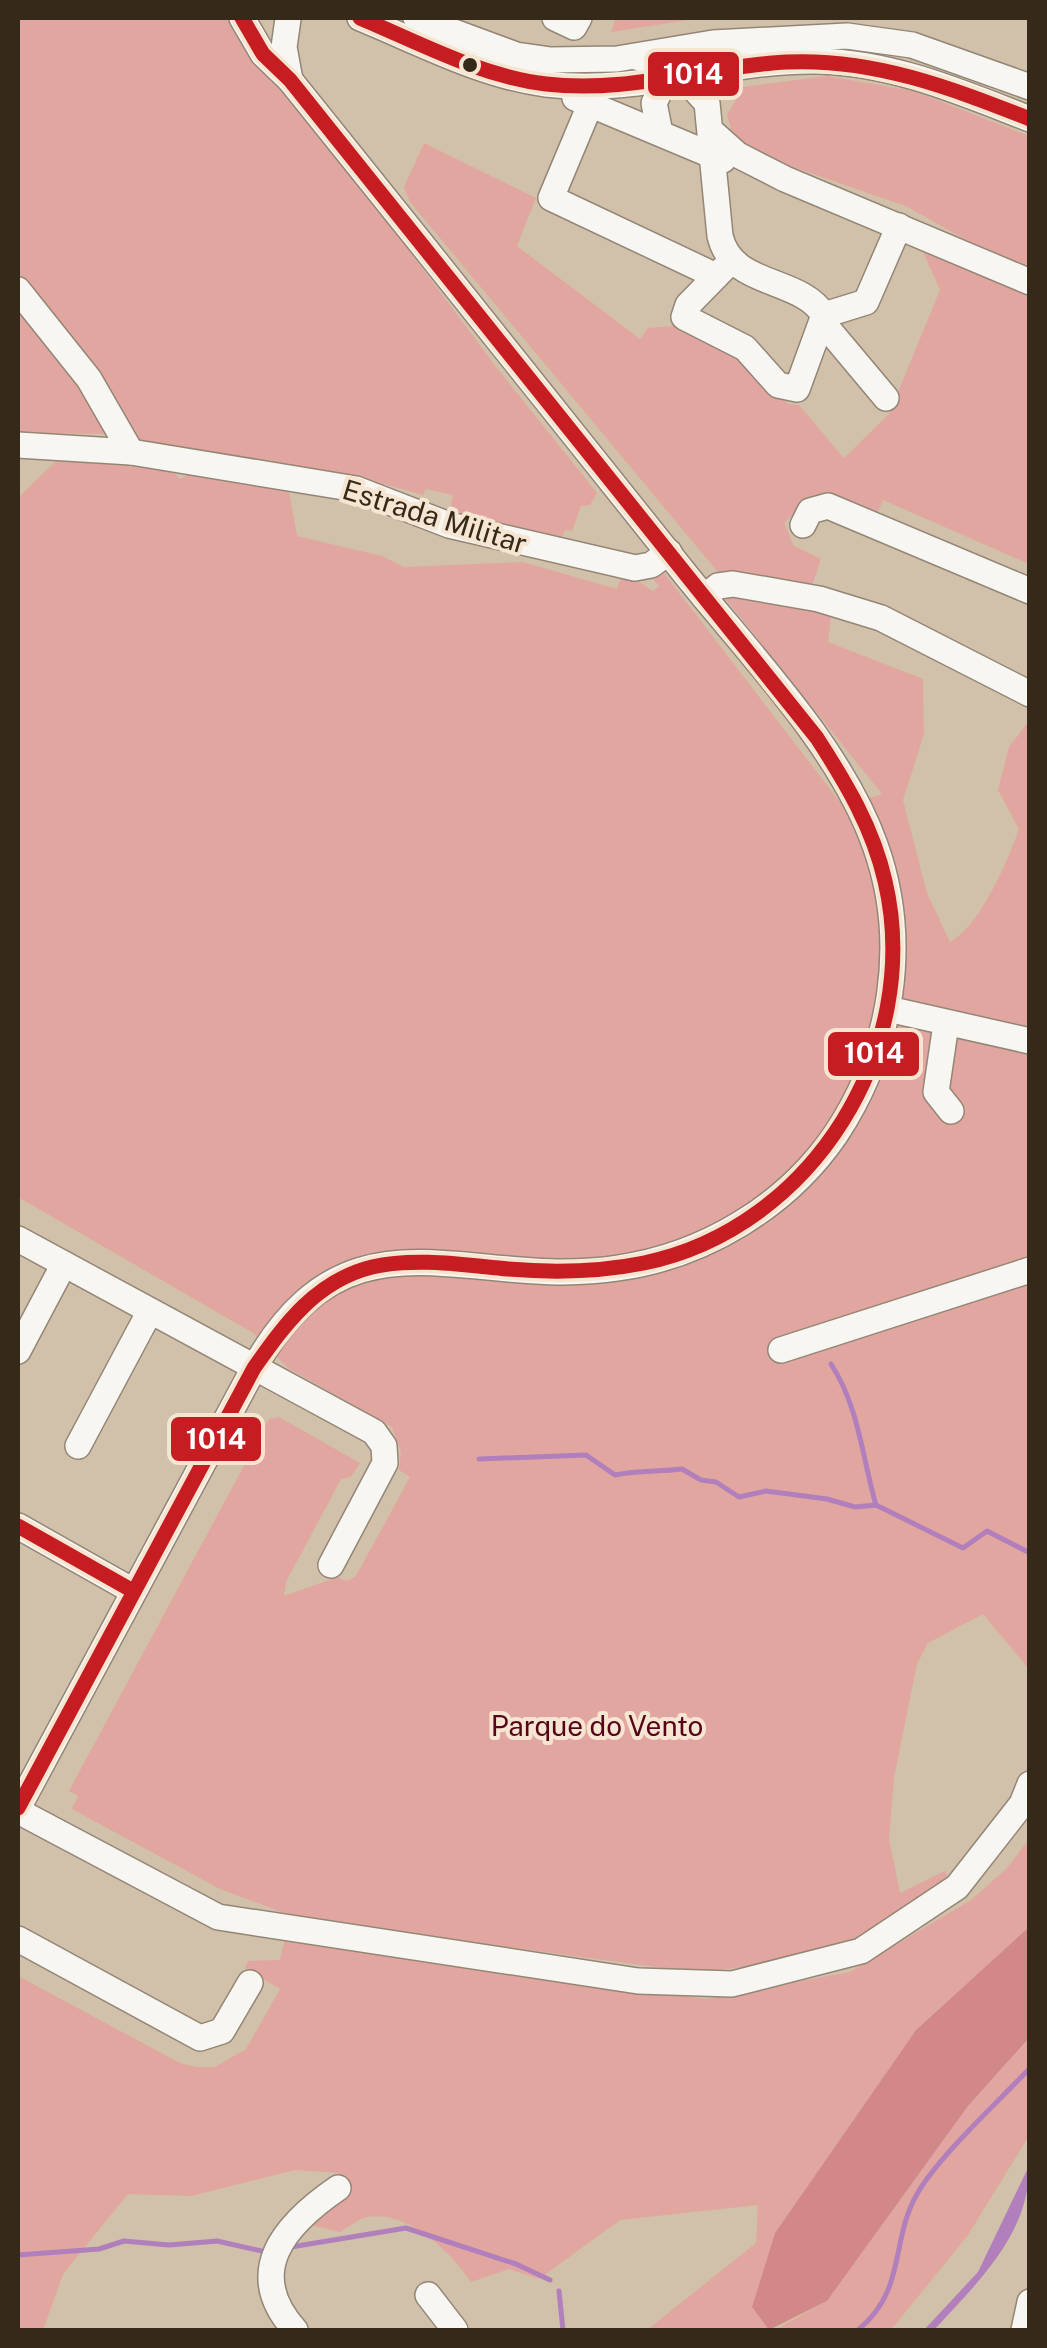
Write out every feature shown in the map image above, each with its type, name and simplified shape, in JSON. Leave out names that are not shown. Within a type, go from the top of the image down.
[{"type":"street","points":[[242,18],[263,54],[290,80],[827,754],[861,811],[882,866],[894,952],[888,1009],[866,1081],[831,1141],[771,1203],[720,1236],[689,1250],[619,1268],[528,1271],[386,1262],[334,1278],[290,1312],[254,1368],[18,1809],[218,1918],[638,1981],[732,1984],[861,1951],[956,1888],[1022,1804],[1030,1784]]},
{"type":"street","points":[[250,18],[264,22],[289,18],[284,47],[290,80]]},
{"type":"street","points":[[360,18],[481,67],[543,84],[713,157],[785,179],[1030,282]]},
{"type":"street","points":[[416,18],[516,55],[568,61],[636,57],[713,43],[805,35],[848,36],[912,46],[1030,87]]},
{"type":"street","points":[[713,43],[735,18]]},
{"type":"street","points":[[788,18],[848,36]]},
{"type":"street","points":[[543,84],[620,87],[674,74],[759,42]]},
{"type":"street","points":[[636,57],[674,74],[814,61],[866,64],[936,82],[1030,119]]},
{"type":"street","points":[[666,135],[686,132],[709,121],[744,68]]},
{"type":"street","points":[[674,74],[728,148],[785,179]]},
{"type":"street","points":[[666,135],[654,103],[674,74]]},
{"type":"street","points":[[590,104],[551,198],[806,298],[886,398]]},
{"type":"street","points":[[709,121],[724,268],[683,314],[692,323],[745,348],[778,385],[797,390],[824,319],[866,302],[899,226]]},
{"type":"street","points":[[18,290],[89,379],[132,452]]},
{"type":"street","name":"Estrada Militar","points":[[18,445],[132,452],[356,490],[449,526],[635,568],[651,565],[669,552]]},
{"type":"street","points":[[803,526],[810,510],[828,506],[1030,591]]},
{"type":"street","points":[[704,596],[718,586],[733,584],[819,600],[881,618],[1030,694]]},
{"type":"street","points":[[888,1009],[1030,1041]]},
{"type":"street","points":[[946,1024],[936,1092],[952,1111]]},
{"type":"street","points":[[18,1239],[374,1432],[384,1446],[385,1462],[330,1564]]},
{"type":"street","points":[[18,1352],[64,1264]]},
{"type":"street","points":[[781,1350],[1030,1270]]},
{"type":"street","points":[[78,1446],[150,1311]]},
{"type":"street","points":[[21,1538],[134,1590]]},
{"type":"street","points":[[18,1939],[200,2038],[222,2032],[250,1983]]},
{"type":"street","points":[[296,2330],[272,2298],[272,2262],[285,2233],[306,2210],[338,2188]]},
{"type":"street","points":[[428,2295],[455,2330]]},
{"type":"street","points":[[1024,2330],[1030,2302]]},
{"type":"green space","points":[[18,18],[235,18],[497,368],[597,493],[590,505],[581,506],[572,531],[565,530],[561,541],[475,527],[477,518],[450,510],[453,495],[426,489],[423,495],[384,484],[381,491],[139,446],[18,282]]},
{"type":"green space","points":[[616,18],[701,18],[611,32]]},
{"type":"green space","points":[[827,76],[914,91],[1029,136],[1029,267],[971,243],[908,207],[773,160],[735,142],[727,115],[743,87]]},
{"type":"green space","points":[[424,143],[536,198],[517,246],[640,339],[648,328],[685,325],[746,361],[788,404],[799,405],[844,458],[889,414],[940,290],[919,243],[1029,291],[1029,564],[883,500],[874,521],[812,496],[784,523],[794,546],[821,559],[811,588],[717,571],[410,202],[404,187]]},
{"type":"green space","points":[[18,296],[114,434],[18,433]]},
{"type":"green space","name":"Parque do Vento","points":[[62,455],[165,464],[180,479],[191,473],[288,485],[297,536],[382,556],[404,567],[523,562],[617,589],[623,571],[653,591],[659,586],[652,578],[664,573],[843,806],[882,794],[724,597],[732,591],[832,609],[828,642],[923,679],[924,734],[903,800],[927,893],[950,942],[982,908],[1019,829],[998,790],[1009,747],[1029,721],[1029,1669],[983,1614],[928,1643],[917,1664],[894,1778],[889,1839],[900,1893],[945,1871],[949,1881],[870,1932],[826,1950],[781,1957],[777,1964],[693,1972],[300,1919],[220,1889],[72,1809],[78,1796],[69,1791],[269,1419],[279,1417],[360,1463],[351,1477],[341,1479],[286,1582],[284,1596],[337,1577],[346,1581],[356,1576],[410,1477],[399,1470],[401,1452],[392,1427],[288,1368],[253,1333],[18,1197],[18,498]]},
{"type":"green space","points":[[1029,1839],[1029,1927],[916,2030],[775,2233],[752,2307],[769,2330],[647,2330],[756,2243],[758,2205],[620,2220],[539,2279],[509,2269],[471,2282],[441,2247],[398,2220],[368,2217],[340,2232],[306,2224],[345,2190],[338,2173],[295,2170],[191,2196],[128,2194],[63,2274],[43,2330],[18,2330],[18,1976],[180,2063],[215,2067],[246,2049],[280,1989],[245,1968],[248,1961],[280,1960],[285,1939],[706,1999],[850,1972],[971,1900],[1007,1868]]},
{"type":"green space","points":[[1029,2038],[1029,2136],[968,2235],[891,2330],[775,2330],[827,2301],[968,2106]]},
{"type":"shaded area","points":[[1029,1927],[1029,2038],[968,2106],[827,2301],[769,2330],[752,2307],[775,2233],[916,2030]]},
{"type":"shaded area","points":[[1029,2166],[1021,2214],[998,2256],[934,2330],[924,2330],[978,2272]]},
{"type":"waterway","points":[[831,1364],[854,1415],[876,1505]]},
{"type":"waterway","points":[[479,1459],[586,1455],[615,1475],[682,1469],[701,1480],[716,1482],[739,1497],[766,1491],[855,1507],[876,1505],[963,1548],[987,1531],[1030,1553]]},
{"type":"waterway","points":[[858,2330],[873,2315],[891,2282],[903,2229],[917,2194],[954,2147],[1030,2068]]},
{"type":"waterway","points":[[291,2247],[406,2228],[516,2264],[550,2280]]},
{"type":"waterway","points":[[18,2255],[99,2249],[124,2241],[169,2245],[217,2241],[266,2252]]},
{"type":"waterway","points":[[559,2291],[563,2330]]},
{"type":"transit line","name":"1014","points":[[18,1808],[254,1368],[304,1306],[334,1282],[389,1264],[593,1270],[644,1263],[704,1243],[758,1212],[805,1171],[842,1121],[870,1066],[888,1006],[893,944],[880,861],[866,824],[817,738],[290,80],[263,54],[242,18]]},
{"type":"transit line","name":"1014","points":[[360,18],[474,66],[546,84],[607,85],[757,65],[819,62],[912,77],[1030,119]]},
{"type":"transit line","name":"1014","points":[[18,1526],[133,1591]]}]
